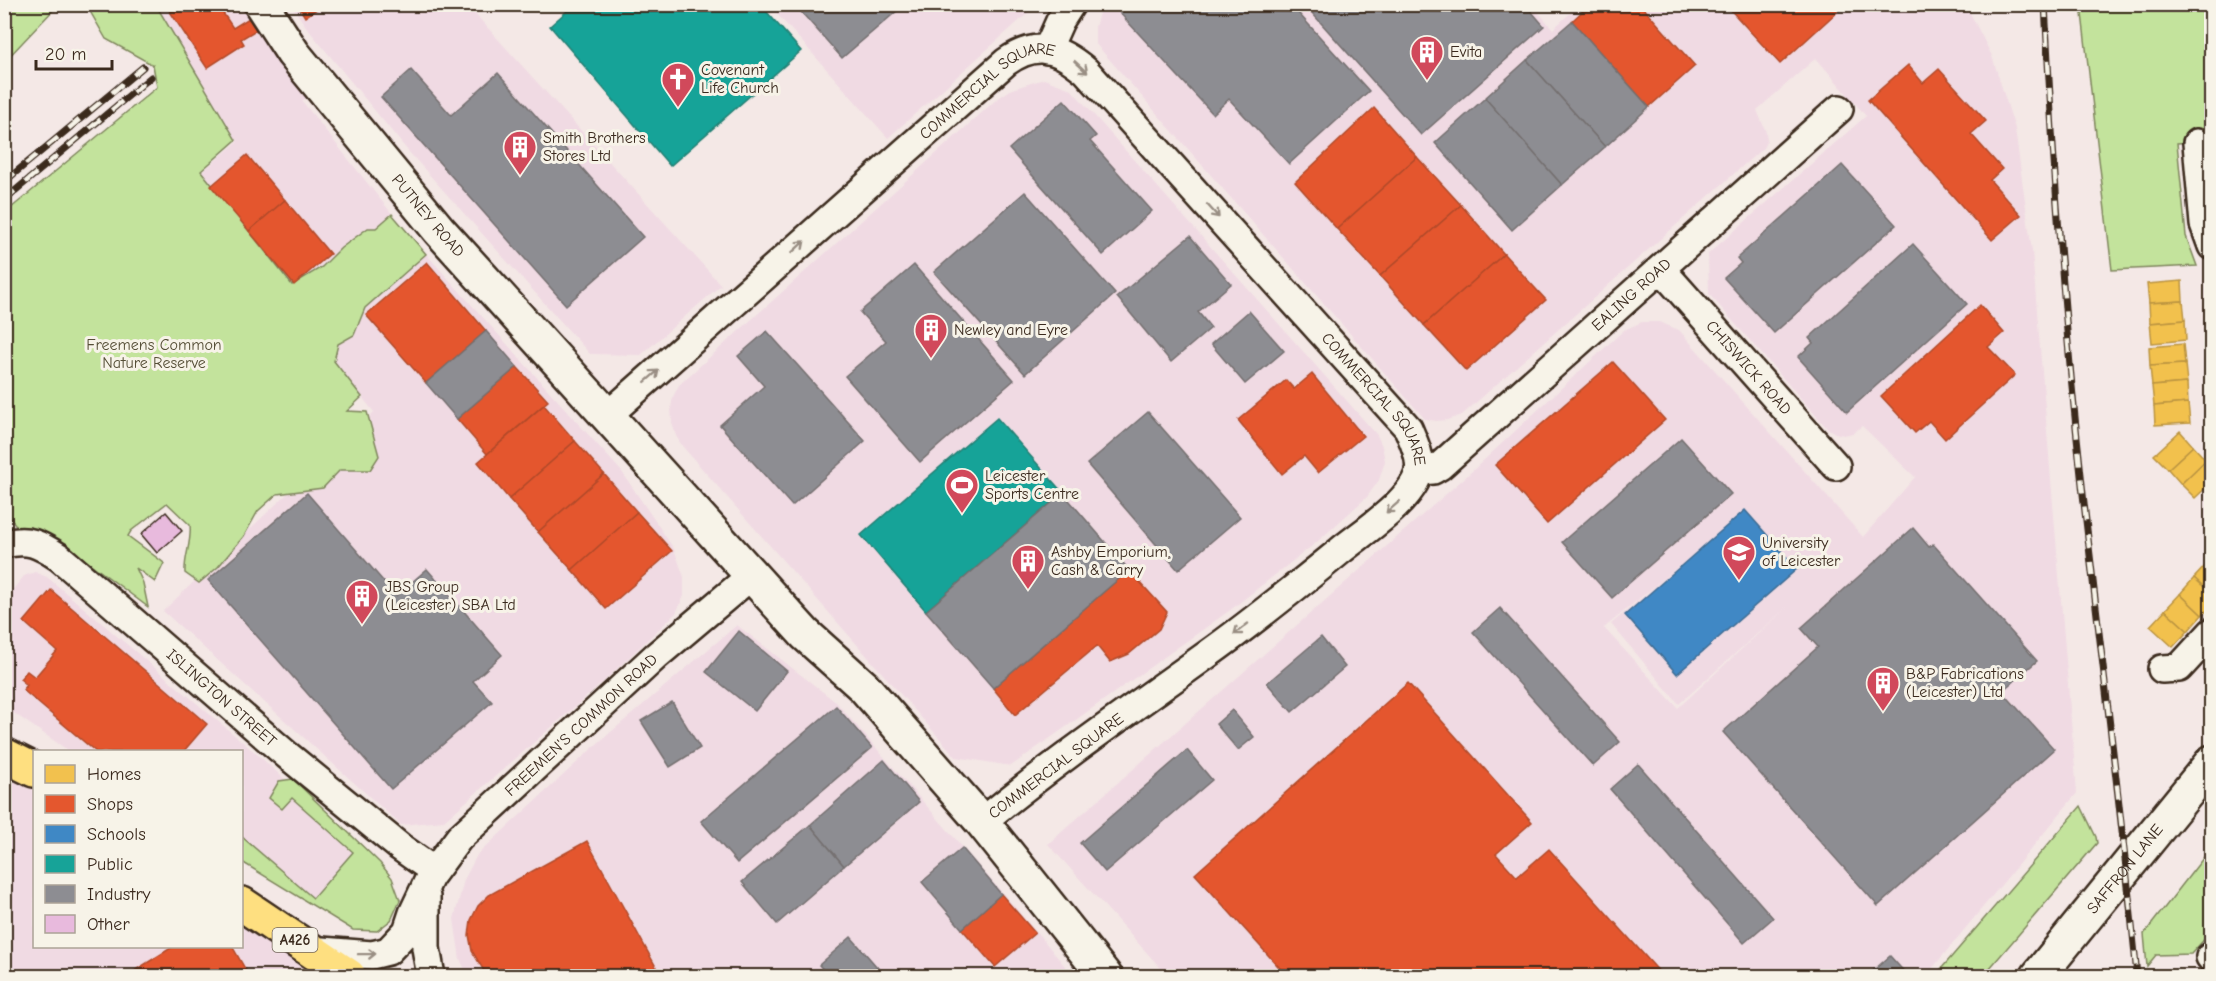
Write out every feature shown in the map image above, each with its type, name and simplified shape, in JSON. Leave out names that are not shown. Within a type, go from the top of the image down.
[{"type":"main road","points":[[4,755],[33,770]]},
{"type":"main road","name":"A426","points":[[243,905],[349,976]]},
{"type":"street","name":"PUTNEY ROAD","points":[[261,4],[293,53],[439,230],[608,415]]},
{"type":"street","points":[[1047,50],[1060,21],[1071,4]]},
{"type":"street","name":"COMMERCIAL SQUARE","points":[[1034,48],[1059,52],[1071,58],[1086,71],[1408,428],[1418,458],[1419,471],[1411,488],[1399,503],[1332,557],[1228,639],[982,822],[864,687],[805,634],[608,415],[877,174],[1006,62],[1019,53],[1034,48]]},
{"type":"street","name":"EALING ROAD","points":[[1419,471],[1433,470],[1440,466],[1839,109]]},
{"type":"street","points":[[2197,143],[2204,224],[2211,246]]},
{"type":"street","name":"CHISWICK ROAD","points":[[1661,269],[1836,466]]},
{"type":"street","name":"ISLINGTON STREET","points":[[4,544],[18,541],[38,543],[59,557],[287,755],[400,847],[430,880]]},
{"type":"street","name":"FREEMEN'S COMMON ROAD","points":[[309,950],[372,956],[388,951],[407,931],[413,913],[430,880],[459,838],[657,656],[752,574]]},
{"type":"street","points":[[2162,669],[2179,668],[2211,632]]},
{"type":"street","name":"SAFFRON LANE","points":[[2037,976],[2211,762]]},
{"type":"street","points":[[982,822],[1105,976]]},
{"type":"street","points":[[430,880],[426,948],[431,976]]},
{"type":"shaded area","points":[[1106,4],[1531,4],[1553,29],[1579,5],[1966,5],[1992,56],[2015,129],[2032,251],[2077,793],[1926,976],[1168,976],[1048,844],[1470,473],[1624,330],[1642,322],[1659,322],[1679,330],[1863,537],[1915,477],[1862,426],[1853,433],[1844,435],[1827,428],[1709,294],[1708,254],[1866,116],[1816,58],[1757,110],[1766,132],[1767,140],[1763,148],[1462,415],[1436,421],[1425,419],[1095,43],[1095,27],[1100,10]],"holes":[[[1686,560],[1611,624],[1679,704],[1787,607],[1678,708],[1604,628]]]},
{"type":"shaded area","points":[[153,5],[244,5],[309,96],[302,101],[392,214],[298,295],[198,175],[237,142]]},
{"type":"shaded area","points":[[291,5],[467,5],[721,285],[641,355],[590,354],[408,151],[307,28]]},
{"type":"shaded area","points":[[769,5],[1037,5],[888,138]]},
{"type":"shaded area","points":[[1044,79],[1071,89],[1377,435],[1385,461],[1379,480],[1367,497],[1317,542],[1229,611],[1011,766],[956,757],[683,447],[672,423],[671,408],[679,385],[997,99],[1012,89]]},
{"type":"shaded area","points":[[426,254],[622,472],[674,549],[684,577],[684,596],[676,613],[601,684],[444,821],[401,825],[163,611],[374,412],[322,347]]},
{"type":"shaded area","points":[[35,572],[47,577],[258,755],[358,846],[313,898],[243,838],[243,750],[68,750],[5,707],[5,599],[24,576]]},
{"type":"shaded area","points":[[737,625],[837,703],[1073,976],[468,976],[460,959],[454,919],[464,880],[477,855],[598,743]]},
{"type":"shaded area","points":[[4,777],[33,789],[33,948],[243,948],[243,924],[319,976],[5,976]]},
{"type":"green space","points":[[4,5],[58,5],[5,61]]},
{"type":"green space","name":"Freemens Common Nature Reserve","points":[[91,5],[156,5],[236,140],[201,171],[292,285],[322,267],[341,248],[368,228],[376,228],[392,214],[426,254],[365,308],[354,335],[338,344],[334,361],[362,397],[347,411],[367,412],[379,456],[370,470],[340,470],[323,488],[277,494],[258,511],[244,536],[218,567],[199,583],[185,573],[190,525],[167,503],[131,531],[128,536],[164,563],[155,582],[136,568],[143,583],[148,607],[53,536],[18,528],[5,511],[5,213],[157,87],[153,65],[106,39],[91,13]]},
{"type":"green space","points":[[2081,5],[2211,5],[2211,141],[2177,143],[2186,236],[2197,266],[2112,270]]},
{"type":"green space","points":[[293,779],[380,863],[392,878],[400,900],[391,920],[377,931],[353,930],[243,863],[243,838],[313,898],[353,852],[292,798],[282,809],[269,798],[279,781]]},
{"type":"green space","points":[[2081,806],[2097,843],[1983,976],[1935,976]]},
{"type":"green space","points":[[2211,848],[2211,932],[2191,954],[2156,955],[2147,966],[2144,934]]},
{"type":"building: Homes","points":[[2182,281],[2183,301],[2149,303],[2147,284]]},
{"type":"building: Homes","points":[[2183,301],[2185,320],[2150,323],[2149,303]]},
{"type":"building: Homes","points":[[2185,320],[2186,340],[2152,343],[2150,323]]},
{"type":"building: Homes","points":[[2183,344],[2185,364],[2150,366],[2149,347]]},
{"type":"building: Homes","points":[[2185,364],[2187,383],[2152,386],[2150,366]]},
{"type":"building: Homes","points":[[2187,383],[2188,403],[2154,406],[2152,386]]},
{"type":"building: Homes","points":[[2188,403],[2190,423],[2155,425],[2154,406]]},
{"type":"building: Homes","points":[[2180,431],[2193,446],[2168,469],[2154,455]]},
{"type":"building: Homes","points":[[2193,446],[2206,460],[2181,484],[2168,469]]},
{"type":"building: Homes","points":[[2206,460],[2212,466],[2212,482],[2195,498],[2181,484]]},
{"type":"building: Homes","points":[[2209,562],[2212,564],[2212,594],[2194,578]]},
{"type":"building: Homes","points":[[2194,578],[2212,594],[2212,606],[2202,615],[2180,594]]},
{"type":"building: Homes","points":[[2180,594],[2202,615],[2188,631],[2165,610]]},
{"type":"building: Homes","points":[[2165,610],[2188,631],[2173,647],[2150,626]]},
{"type":"building: Shops","points":[[165,4],[217,4],[233,28],[249,18],[256,30],[241,39],[244,44],[207,68]]},
{"type":"building: Shops","points":[[297,4],[324,4],[305,17]]},
{"type":"building: Shops","points":[[1590,4],[1640,4],[1695,66],[1649,107],[1572,21]]},
{"type":"building: Shops","points":[[1725,4],[1832,4],[1838,11],[1780,64]]},
{"type":"building: Shops","points":[[1908,65],[1923,83],[1939,69],[1986,121],[1971,134],[2002,169],[1990,180],[2021,215],[1992,240],[1868,100]]},
{"type":"building: Shops","points":[[1374,108],[1417,157],[1337,229],[1295,182]]},
{"type":"building: Shops","points":[[247,155],[285,200],[249,231],[211,186]]},
{"type":"building: Shops","points":[[1417,157],[1461,205],[1380,276],[1337,229]]},
{"type":"building: Shops","points":[[285,200],[330,254],[294,285],[249,231]]},
{"type":"building: Shops","points":[[1461,205],[1504,254],[1424,325],[1380,276]]},
{"type":"building: Shops","points":[[1504,254],[1546,300],[1466,371],[1424,325]]},
{"type":"building: Shops","points":[[427,262],[486,331],[426,383],[366,315]]},
{"type":"building: Shops","points":[[1980,305],[2004,333],[1988,347],[2015,375],[1945,439],[1929,421],[1915,433],[1881,396]]},
{"type":"building: Shops","points":[[1613,362],[1665,420],[1547,524],[1495,465]]},
{"type":"building: Shops","points":[[517,367],[548,401],[487,454],[457,419]]},
{"type":"building: Shops","points":[[1312,374],[1363,436],[1318,473],[1304,456],[1282,474],[1238,420],[1286,380],[1294,389]]},
{"type":"building: Shops","points":[[544,405],[575,441],[509,499],[478,462]]},
{"type":"building: Shops","points":[[575,441],[604,474],[538,532],[509,499]]},
{"type":"building: Shops","points":[[604,474],[637,512],[572,570],[538,532]]},
{"type":"building: Shops","points":[[637,512],[672,551],[606,609],[572,570]]},
{"type":"building: Shops","points":[[1129,570],[1167,612],[1159,629],[1129,654],[1110,662],[1097,646],[1015,715],[993,688]]},
{"type":"building: Shops","points":[[51,590],[207,724],[185,750],[94,750],[23,690],[27,685],[20,679],[27,671],[35,677],[57,651],[24,622]]},
{"type":"building: Shops","points":[[1408,683],[1532,822],[1496,854],[1517,877],[1549,849],[1663,976],[1287,976],[1195,874]]},
{"type":"building: Shops","points":[[587,841],[661,976],[487,976],[472,951],[469,935],[471,920],[478,906],[489,895]]},
{"type":"building: Shops","points":[[1001,894],[1035,933],[995,967],[962,929]]},
{"type":"building: Shops","points":[[171,948],[233,948],[248,974],[244,976],[126,976]]},
{"type":"building: Schools","points":[[1745,510],[1797,569],[1677,674],[1625,615]]},
{"type":"building: Public","name":"Covenant Life Church","points":[[575,4],[760,4],[801,51],[670,166],[550,26]]},
{"type":"building: Public","name":"Leicester Sports Centre","points":[[997,418],[1063,493],[926,611],[861,535]]},
{"type":"building: Industry","points":[[794,4],[905,4],[842,58]]},
{"type":"building: Industry","points":[[1116,4],[1290,4],[1369,91],[1289,164],[1229,99],[1213,114],[1127,21],[1114,6]]},
{"type":"building: Industry","name":"Evita","points":[[1304,4],[1525,4],[1544,26],[1421,135]]},
{"type":"building: Industry","points":[[1572,21],[1649,107],[1605,147],[1527,60]]},
{"type":"building: Industry","points":[[1527,60],[1605,147],[1562,185],[1485,98]]},
{"type":"building: Industry","name":"Smith Brothers Stores Ltd","points":[[411,70],[451,115],[498,73],[643,237],[566,305],[381,97]]},
{"type":"building: Industry","points":[[1485,98],[1562,185],[1512,230],[1435,143]]},
{"type":"building: Industry","points":[[1064,100],[1096,136],[1090,141],[1152,211],[1103,255],[1009,149]]},
{"type":"building: Industry","points":[[1842,165],[1896,225],[1774,333],[1724,278],[1741,263],[1737,258]]},
{"type":"building: Industry","points":[[1025,192],[1115,294],[1025,374],[934,272]]},
{"type":"building: Industry","points":[[1190,236],[1231,284],[1198,312],[1211,328],[1171,362],[1117,297]]},
{"type":"building: Industry","points":[[1913,244],[1967,304],[1847,412],[1798,357],[1813,343],[1809,338]]},
{"type":"building: Industry","name":"Newley and Eyre","points":[[914,265],[1014,380],[920,462],[845,376],[886,341],[860,312]]},
{"type":"building: Industry","points":[[1249,311],[1284,351],[1245,384],[1211,344]]},
{"type":"building: Industry","points":[[486,331],[517,367],[457,419],[426,383]]},
{"type":"building: Industry","points":[[767,331],[865,441],[792,506],[720,425],[764,386],[738,356]]},
{"type":"building: Industry","points":[[1148,412],[1240,517],[1178,570],[1087,464]]},
{"type":"building: Industry","points":[[1681,438],[1731,494],[1612,598],[1562,542]]},
{"type":"building: Industry","name":"JBS Group (Leicester) SBA Ltd","points":[[307,493],[396,596],[427,569],[502,655],[473,681],[492,702],[391,789],[208,580]]},
{"type":"building: Industry","name":"Ashby Emporium, Cash & Carry","points":[[1063,493],[1129,570],[993,688],[926,611]]},
{"type":"building: Industry","name":"B&P Fabrications (Leicester) Ltd","points":[[1913,528],[1929,547],[1933,544],[2037,661],[2002,691],[2054,749],[1878,906],[1723,732],[1818,647],[1801,628]]},
{"type":"building: Industry","points":[[1500,608],[1620,742],[1593,766],[1473,632]]},
{"type":"building: Industry","points":[[739,631],[787,671],[755,711],[706,672]]},
{"type":"building: Industry","points":[[1321,637],[1345,667],[1292,712],[1267,683]]},
{"type":"building: Industry","points":[[672,702],[700,748],[670,767],[641,721]]},
{"type":"building: Industry","points":[[836,706],[872,748],[737,863],[701,821]]},
{"type":"building: Industry","points":[[1232,710],[1254,737],[1238,750],[1216,724]]},
{"type":"building: Industry","points":[[1187,750],[1212,780],[1105,872],[1080,843]]},
{"type":"building: Industry","points":[[884,760],[919,802],[844,866],[810,825]]},
{"type":"building: Industry","points":[[1638,764],[1773,918],[1744,943],[1610,789]]},
{"type":"building: Industry","points":[[810,825],[844,866],[777,924],[742,882]]},
{"type":"building: Industry","points":[[962,848],[1001,894],[962,929],[922,882]]},
{"type":"building: Industry","points":[[851,937],[877,967],[866,976],[829,976],[819,965]]},
{"type":"building: Industry","points":[[1890,956],[1908,976],[1867,976]]},
{"type":"building: Industry","points":[[877,967],[885,976],[866,976]]},
{"type":"building: Other","points":[[166,512],[182,531],[157,553],[141,534]]},
{"type":"railway","points":[[2045,4],[2065,311],[2083,494],[2137,976]]},
{"type":"railway","points":[[4,182],[143,67]]},
{"type":"railway","points":[[4,200],[151,77]]},
{"type":"place","name":"Evita","points":[[1427,81]]},
{"type":"place","name":"Covenant Life Church","points":[[678,108]]},
{"type":"place","name":"Smith Brothers Stores Ltd","points":[[520,176]]},
{"type":"place","name":"Newley and Eyre","points":[[931,359]]},
{"type":"place","name":"Leicester Sports Centre","points":[[962,514]]},
{"type":"place","name":"University of Leicester","points":[[1739,581]]},
{"type":"place","name":"Ashby Emporium, Cash & Carry","points":[[1028,590]]},
{"type":"place","name":"JBS Group (Leicester) SBA Ltd","points":[[362,625]]},
{"type":"place","name":"B&P Fabrications (Leicester) Ltd","points":[[1883,712]]}]
